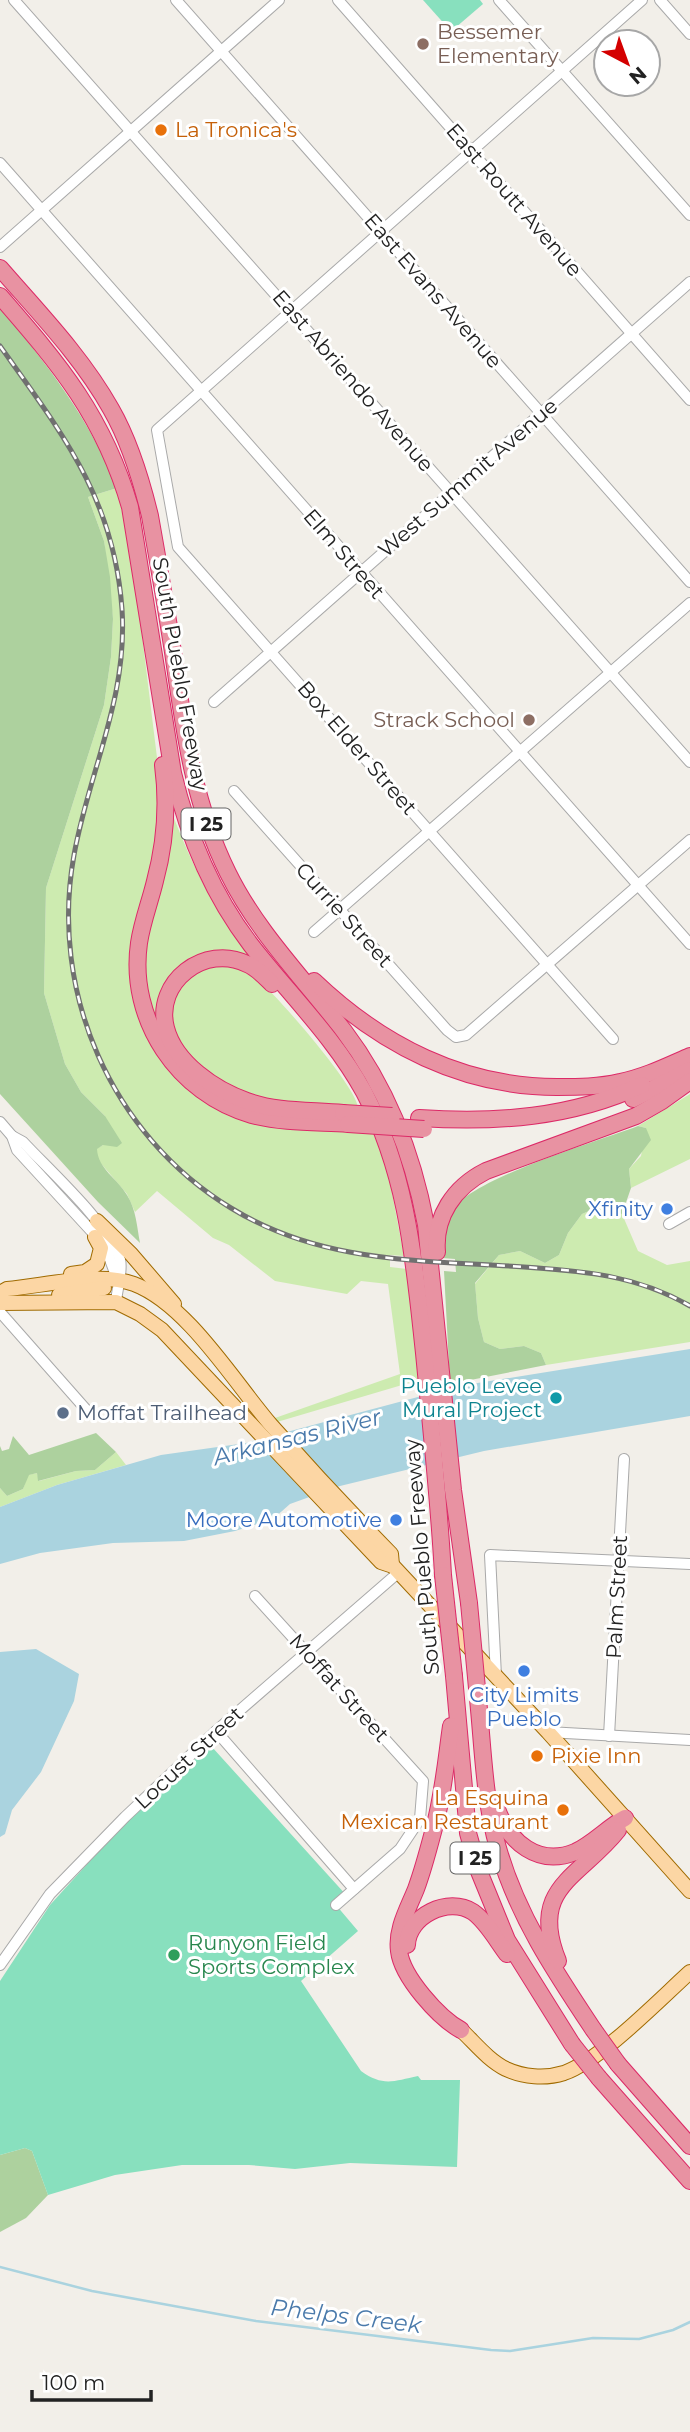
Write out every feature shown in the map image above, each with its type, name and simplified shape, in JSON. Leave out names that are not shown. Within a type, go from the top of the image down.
[{"type":"highway","name":"South Pueblo Freeway","points":[[0,268],[89,374],[112,410],[129,447],[150,516],[191,773],[211,836],[240,895],[276,948],[346,1033],[392,1112],[411,1162],[422,1204],[437,1334],[433,1370]]},
{"type":"highway","name":"South Pueblo Freeway","points":[[0,296],[48,351],[83,398],[120,472],[130,507],[178,794],[190,834],[207,873],[250,944],[343,1058],[379,1125],[401,1185],[433,1370],[446,1492],[469,1604],[488,1797],[503,1865],[537,1941],[575,2002],[618,2064],[690,2146]]},
{"type":"highway","points":[[159,689],[165,823],[158,870],[141,933],[139,987],[150,1026],[163,1050],[198,1088],[228,1106],[266,1118],[345,1118],[494,1131],[560,1122],[622,1104],[690,1070]]},
{"type":"highway","points":[[240,895],[296,961],[342,1006],[375,1031],[408,1050],[453,1070],[482,1079],[520,1085],[594,1087],[645,1076],[690,1057]]},
{"type":"highway","points":[[343,1058],[257,970],[237,960],[214,958],[192,965],[175,982],[167,996],[164,1021],[169,1037],[184,1060],[211,1083],[244,1100],[268,1107],[345,1118]]},
{"type":"highway","points":[[422,1123],[517,1119],[557,1113],[636,1088],[690,1057]]},
{"type":"highway","points":[[437,1334],[442,1321],[437,1236],[445,1209],[463,1186],[486,1171],[636,1116],[690,1081]]},
{"type":"highway","name":"South Pueblo Freeway","points":[[446,1492],[443,1575],[468,1833],[478,1869],[507,1940],[557,2022],[599,2078],[690,2181]]},
{"type":"highway","points":[[456,1695],[439,1811],[423,1868],[402,1923],[398,1944],[404,1968],[414,1984],[450,2024],[461,2030]]},
{"type":"highway","points":[[480,1723],[496,1807],[510,1837],[524,1848],[554,1856],[573,1853],[625,1818]]},
{"type":"highway","points":[[575,2002],[551,1943],[551,1906],[563,1884],[601,1848],[625,1818]]},
{"type":"highway","points":[[461,2030],[457,2018],[415,1972],[406,1954],[407,1939],[416,1923],[432,1910],[454,1906],[464,1908],[480,1918],[557,2022]]},
{"type":"main road","points":[[97,1221],[140,1264],[332,1503]]},
{"type":"main road","points":[[62,1283],[65,1275],[94,1268],[101,1248],[95,1237]]},
{"type":"main road","points":[[0,1293],[7,1289],[101,1279],[118,1281],[135,1284],[171,1307],[187,1322]]},
{"type":"main road","points":[[23,1304],[47,1297],[107,1287],[118,1281]]},
{"type":"main road","points":[[0,1303],[116,1302],[140,1314],[162,1330],[254,1427],[332,1503],[391,1554],[396,1569],[548,1732],[690,1891]]},
{"type":"main road","points":[[461,2030],[504,2068],[527,2075],[556,2075],[572,2070],[599,2051],[690,1972]]},
{"type":"street","name":"East Abriendo Avenue","points":[[14,0],[690,762]]},
{"type":"street","name":"East Evans Avenue","points":[[176,0],[690,582]]},
{"type":"street","points":[[0,247],[279,0]]},
{"type":"street","name":"East Routt Avenue","points":[[338,0],[690,400]]},
{"type":"street","points":[[499,0],[690,215]]},
{"type":"street","points":[[200,389],[642,0]]},
{"type":"street","points":[[660,0],[690,34]]},
{"type":"street","name":"Elm Street","points":[[0,163],[690,944]]},
{"type":"street","name":"West Summit Avenue","points":[[214,702],[690,282]]},
{"type":"street","name":"Box Elder Street","points":[[200,389],[157,430],[178,547],[613,1039]]},
{"type":"street","points":[[314,932],[690,603]]},
{"type":"street","name":"Currie Street","points":[[234,791],[456,1037],[466,1035],[548,965]]},
{"type":"street","points":[[548,965],[690,840]]},
{"type":"street","points":[[0,1122],[12,1136],[23,1142],[108,1235],[120,1259],[122,1274],[118,1281],[116,1302]]},
{"type":"street","points":[[12,1136],[17,1150],[105,1246],[118,1281]]},
{"type":"street","points":[[669,1224],[690,1212]]},
{"type":"street","points":[[0,1312],[90,1414]]},
{"type":"street","name":"Palm Street","points":[[609,1736],[624,1459]]},
{"type":"street","points":[[496,1676],[490,1555],[690,1564]]},
{"type":"street","name":"Locust Street","points":[[0,1965],[50,1894],[125,1817],[396,1569]]},
{"type":"street","name":"Moffat Street","points":[[255,1596],[423,1781],[420,1819],[400,1849],[354,1889]]},
{"type":"street","points":[[216,1731],[354,1889],[336,1905]]},
{"type":"street","points":[[548,1732],[690,1741]]},
{"type":"green space","points":[[423,0],[480,0],[483,4],[455,28],[448,28]]},
{"type":"green space","points":[[0,308],[81,415],[117,488],[88,497],[104,541],[110,577],[113,619],[111,657],[104,705],[46,888],[44,993],[65,1064],[81,1092],[105,1116],[122,1143],[117,1147],[103,1145],[97,1149],[98,1156],[104,1168],[130,1200],[140,1243],[98,1202],[0,1094]]},
{"type":"green space","points":[[117,488],[134,570],[160,782],[157,834],[131,966],[178,1077],[372,1131],[387,1166],[404,1256],[390,1255],[390,1267],[407,1269],[419,1380],[277,1422],[275,1418],[400,1374],[388,1284],[361,1281],[347,1294],[275,1281],[229,1245],[213,1238],[157,1191],[135,1212],[127,1194],[98,1160],[96,1149],[103,1145],[105,1116],[81,1092],[65,1064],[44,993],[46,888],[104,705],[111,657],[113,619],[104,541],[88,497]]},
{"type":"green space","points":[[172,813],[206,888],[226,923],[251,956],[199,956],[154,1018],[144,987],[145,938]]},
{"type":"green space","points":[[222,963],[247,971],[273,994],[345,1081],[358,1109],[276,1102],[247,1096],[197,1065],[179,1044],[171,1026],[171,997],[192,972]]},
{"type":"green space","points":[[690,1094],[690,1159],[631,1188],[629,1169],[641,1156],[646,1128],[638,1126]]},
{"type":"green space","points":[[638,1126],[646,1128],[651,1140],[629,1169],[631,1188],[622,1214],[596,1208],[582,1214],[568,1233],[559,1255],[545,1263],[520,1251],[499,1255],[475,1283],[478,1318],[484,1342],[500,1349],[524,1346],[541,1353],[546,1365],[450,1384],[444,1271],[456,1272],[455,1259],[442,1258],[443,1231],[448,1215],[460,1201],[505,1175]]},
{"type":"green space","points":[[596,1208],[622,1214],[638,1251],[667,1265],[690,1261],[690,1342],[546,1365],[541,1353],[524,1346],[500,1349],[484,1342],[478,1318],[475,1284],[499,1255],[520,1251],[545,1263],[559,1255],[568,1233],[582,1214]]},
{"type":"green space","points":[[96,1433],[116,1452],[95,1470],[76,1471],[38,1481],[37,1473],[29,1475],[23,1489],[7,1496],[0,1488],[0,1446],[2,1451],[9,1449],[13,1436],[29,1455]]},
{"type":"green space","points":[[116,1452],[126,1465],[57,1485],[0,1507],[0,1488],[7,1496],[23,1489],[28,1475],[37,1473],[39,1481],[76,1471],[95,1470]]},
{"type":"green space","name":"Runyon Field Sports Complex","points":[[212,1747],[347,1896],[336,1905],[358,1931],[301,1981],[361,2071],[382,2081],[418,2076],[421,2080],[460,2080],[457,2167],[350,2163],[295,2169],[249,2165],[182,2165],[115,2175],[48,2195],[32,2151],[25,2148],[0,2155],[0,1981],[50,1905],[119,1829],[207,1748]]},
{"type":"green space","points":[[25,2148],[32,2151],[48,2195],[26,2218],[0,2232],[0,2155]]},
{"type":"water","name":"Arkansas River","points":[[690,1349],[690,1416],[484,1451],[340,1486],[290,1504],[273,1519],[235,1531],[184,1541],[113,1543],[40,1553],[0,1564],[0,1507],[57,1485],[161,1455],[246,1443],[459,1386]]},
{"type":"water","points":[[36,1649],[79,1674],[74,1701],[41,1772],[12,1810],[5,1834],[0,1837],[0,1652]]},
{"type":"waterway","name":"Phelps Creek","points":[[0,2267],[92,2291],[256,2321],[491,2350],[510,2351],[593,2338],[639,2339],[673,2330],[690,2322]]},
{"type":"railway","points":[[0,346],[64,438],[81,468],[108,533],[117,569],[122,609],[119,673],[74,855],[69,907],[71,958],[81,1008],[98,1056],[122,1100],[152,1141],[189,1177],[231,1208],[265,1226],[301,1240],[373,1256],[609,1276],[650,1287],[690,1306]]},
{"type":"place","name":"Bessemer Elementary","points":[[423,44]]},
{"type":"place","name":"La Tronica's","points":[[161,130]]},
{"type":"place","name":"Strack School","points":[[529,720]]},
{"type":"place","name":"Xfinity","points":[[667,1209]]},
{"type":"place","name":"Pueblo Levee Mural Project","points":[[556,1398]]},
{"type":"place","name":"Moffat Trailhead","points":[[63,1413]]},
{"type":"place","name":"Moore Automotive","points":[[396,1520]]},
{"type":"place","name":"City Limits Pueblo","points":[[524,1671]]},
{"type":"place","name":"Pixie Inn","points":[[537,1756]]},
{"type":"place","name":"La Esquina Mexican Restaurant","points":[[563,1810]]},
{"type":"place","name":"Runyon Field Sports Complex","points":[[174,1955]]}]
